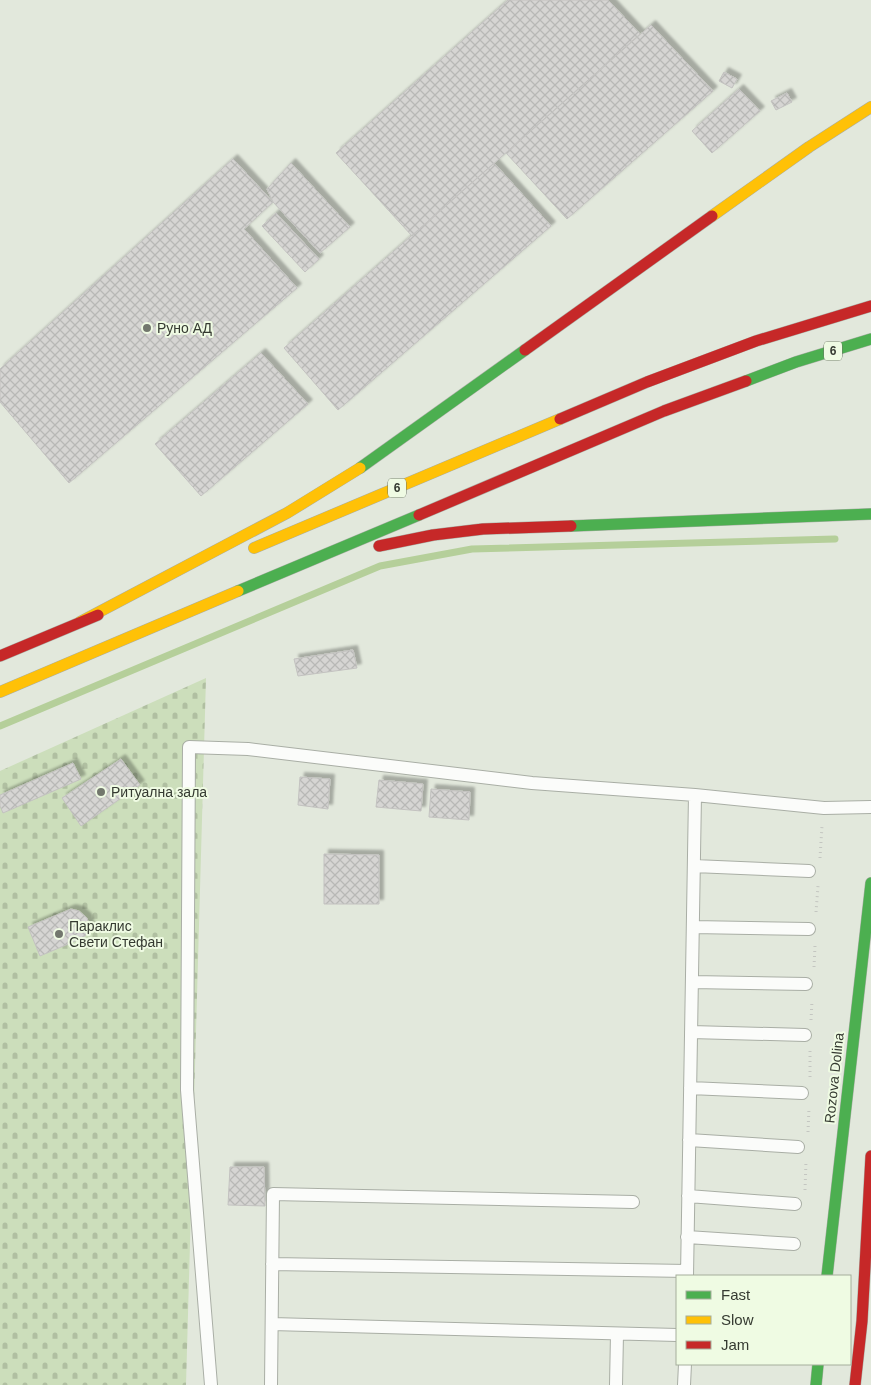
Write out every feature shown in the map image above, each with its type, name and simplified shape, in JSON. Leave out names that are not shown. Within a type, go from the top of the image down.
[{"type":"main road","points":[[80,622],[287,513],[352,474],[809,147],[871,108]]},
{"type":"main road","name":"6","points":[[243,553],[647,382],[797,328],[871,306]]},
{"type":"main road","name":"6","points":[[0,692],[648,418],[796,362],[871,339]]},
{"type":"main road","points":[[293,568],[406,539],[460,531],[871,514]]},
{"type":"main road","points":[[0,656],[206,569]]},
{"type":"main road","name":"Rozova Dolina","points":[[827,1275],[871,883]]},
{"type":"main road","points":[[855,1385],[860,1354],[871,1156]]},
{"type":"main road","points":[[816,1385],[818,1365]]},
{"type":"lane","points":[[211,1385],[187,1090],[189,747],[248,749],[532,783],[695,794],[824,808],[871,807]]},
{"type":"lane","points":[[272,1264],[687,1273],[695,794]]},
{"type":"lane","points":[[694,866],[809,871]]},
{"type":"lane","points":[[693,927],[809,929]]},
{"type":"lane","points":[[692,982],[806,984]]},
{"type":"lane","points":[[691,1032],[805,1035]]},
{"type":"lane","points":[[690,1088],[802,1093]]},
{"type":"lane","points":[[689,1140],[798,1147]]},
{"type":"lane","points":[[271,1385],[273,1194],[633,1202]]},
{"type":"lane","points":[[688,1196],[795,1204]]},
{"type":"lane","points":[[687,1237],[794,1244]]},
{"type":"lane","points":[[272,1324],[676,1335]]},
{"type":"lane","points":[[616,1385],[617,1334]]},
{"type":"lane","points":[[684,1385],[685,1365]]},
{"type":"green space","points":[[206,678],[186,1385],[0,1385],[0,771]]},
{"type":"building","points":[[508,0],[608,0],[640,34],[412,236],[336,153]]},
{"type":"building","points":[[651,25],[713,91],[567,219],[506,153]]},
{"type":"building","points":[[724,72],[737,79],[732,88],[719,81]]},
{"type":"building","points":[[739,89],[760,111],[712,153],[692,131]]},
{"type":"building","points":[[787,93],[792,102],[776,110],[771,101]]},
{"type":"building","name":"Руно АД","points":[[233,159],[273,202],[244,229],[297,288],[69,483],[0,402],[0,369]]},
{"type":"building","points":[[291,163],[350,227],[320,253],[273,202],[267,189]]},
{"type":"building","points":[[494,163],[551,226],[338,410],[284,348]]},
{"type":"building","points":[[276,213],[319,259],[305,272],[262,226]]},
{"type":"building","points":[[261,353],[308,404],[201,496],[155,444]]},
{"type":"building","points":[[353,650],[357,668],[298,676],[294,659]]},
{"type":"building","name":"Ритуална зала","points":[[121,759],[140,785],[81,826],[62,798]]},
{"type":"building","points":[[73,763],[81,779],[3,813],[0,806],[0,795]]},
{"type":"building","points":[[300,777],[330,779],[328,809],[298,805]]},
{"type":"building","points":[[379,780],[423,784],[421,811],[376,807]]},
{"type":"building","points":[[431,789],[470,792],[469,820],[429,817]]},
{"type":"building","points":[[324,854],[379,855],[379,904],[324,904]]},
{"type":"building","name":"Параклис Свети Стефан","points":[[71,909],[79,911],[87,918],[90,928],[86,935],[40,956],[28,927]]},
{"type":"building","points":[[230,1167],[264,1167],[265,1206],[228,1205]]},
{"type":"waterway","points":[[0,726],[380,566],[472,549],[835,539]]},
{"type":"traffic: fast","points":[[746,381],[796,362],[871,339]]},
{"type":"traffic: fast","points":[[360,468],[525,350]]},
{"type":"traffic: fast","points":[[571,526],[871,514]]},
{"type":"traffic: fast","points":[[238,591],[419,515]]},
{"type":"traffic: fast","points":[[827,1275],[871,883]]},
{"type":"traffic: fast","points":[[816,1385],[818,1365]]},
{"type":"traffic: slow","points":[[712,216],[809,147],[871,107]]},
{"type":"traffic: slow","points":[[254,548],[560,419]]},
{"type":"traffic: slow","points":[[80,622],[287,513],[360,468]]},
{"type":"traffic: slow","points":[[0,692],[238,591]]},
{"type":"traffic: jam","points":[[525,350],[712,216]]},
{"type":"traffic: jam","points":[[560,419],[647,382],[756,341],[871,306]]},
{"type":"traffic: jam","points":[[419,515],[664,411],[746,381]]},
{"type":"traffic: jam","points":[[379,546],[433,535],[483,529],[571,526]]},
{"type":"traffic: jam","points":[[0,656],[98,615]]},
{"type":"traffic: jam","points":[[855,1385],[862,1321],[871,1156]]},
{"type":"place","name":"Руно АД","points":[[147,328]]},
{"type":"place","name":"Ритуална зала","points":[[101,792]]},
{"type":"place","name":"Параклис Свети Стефан","points":[[59,934]]}]
